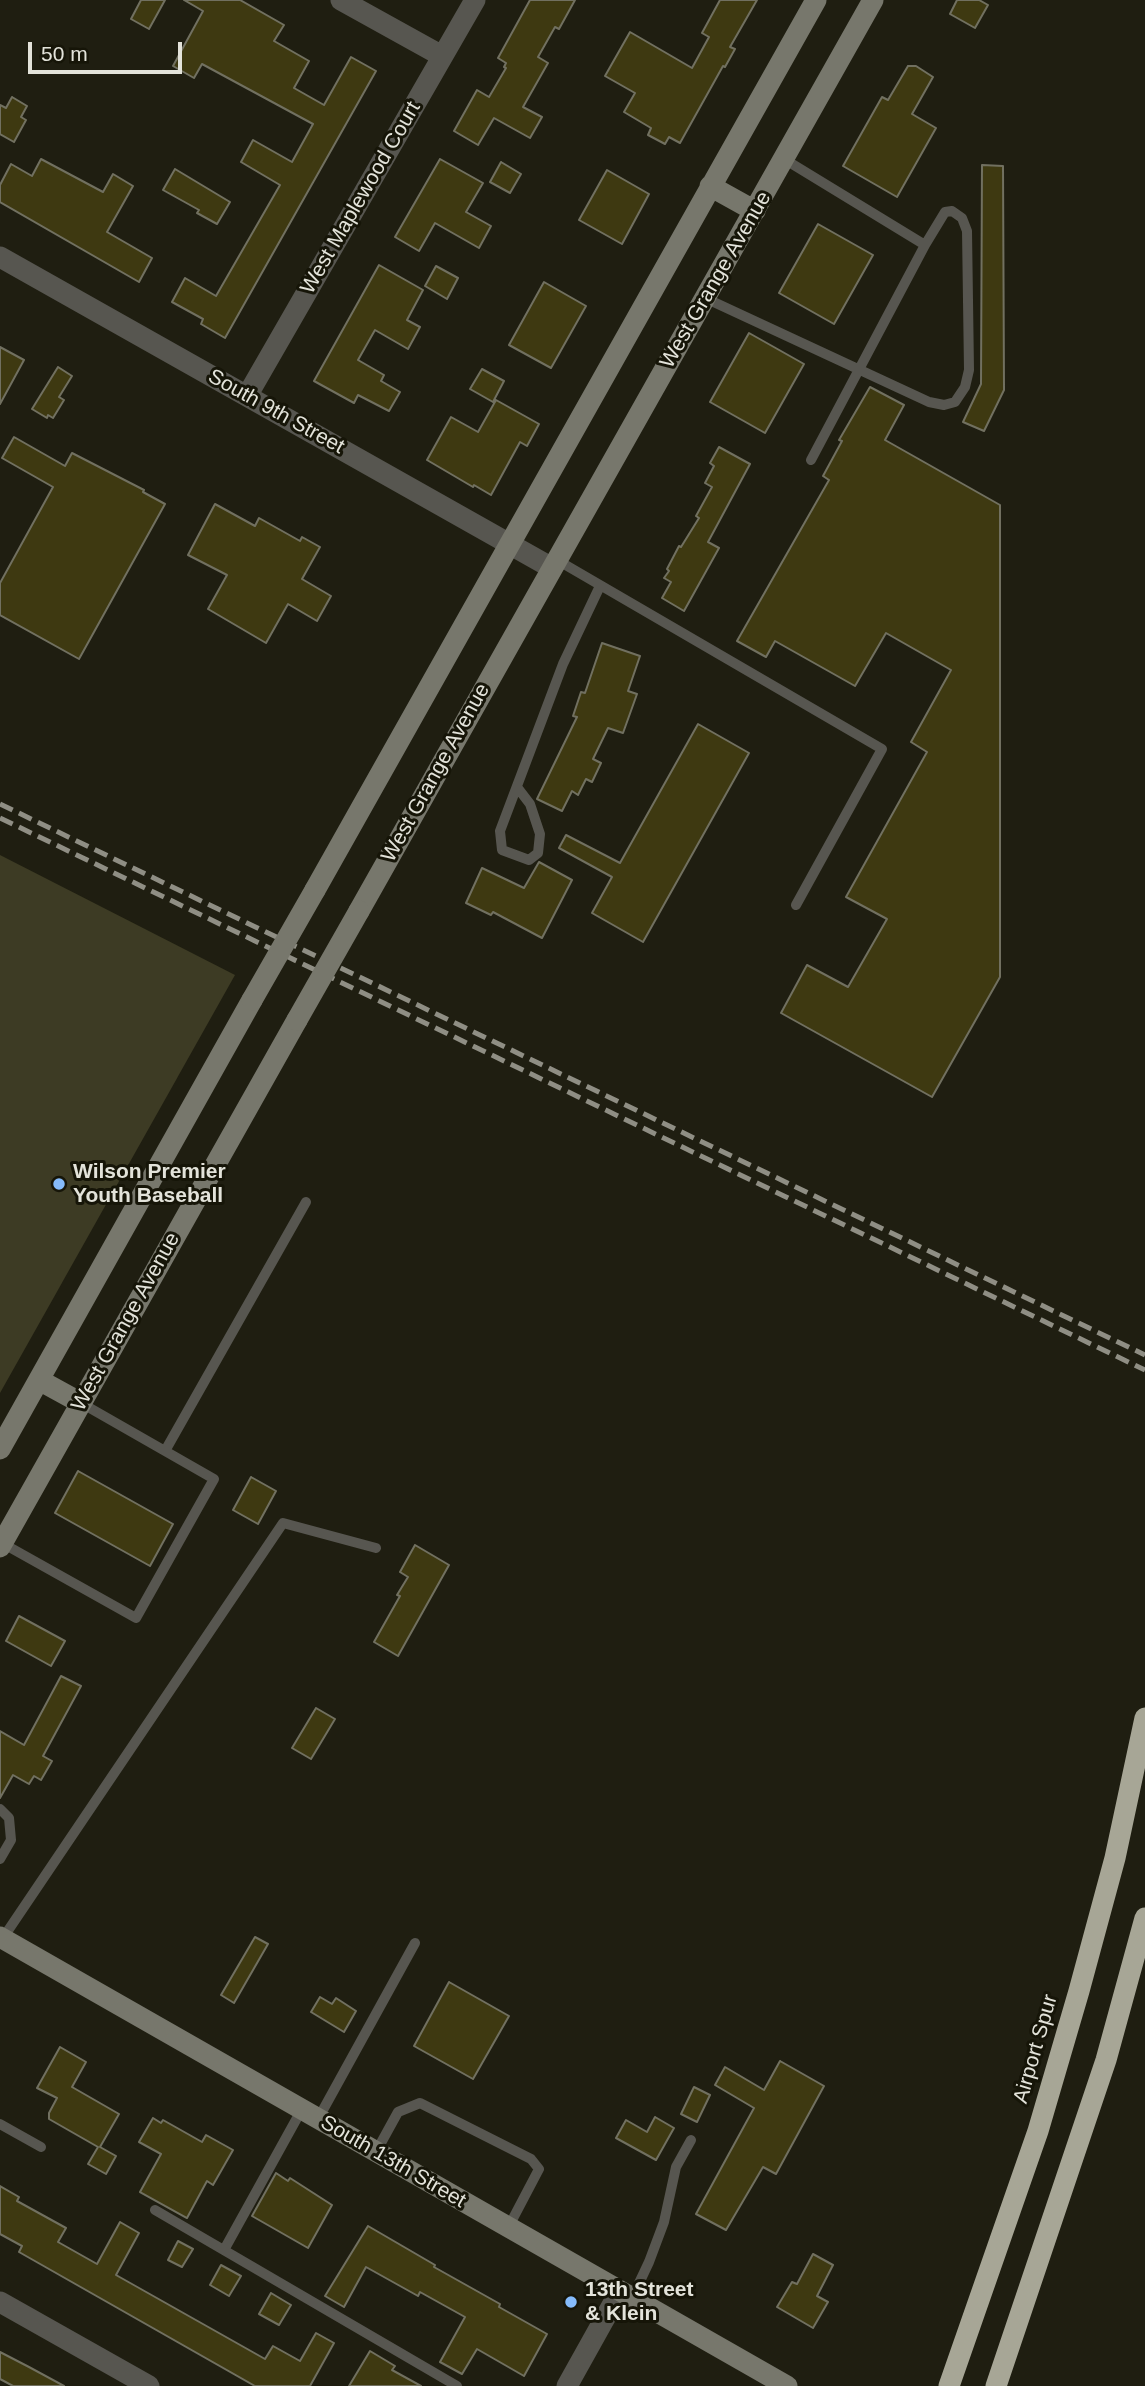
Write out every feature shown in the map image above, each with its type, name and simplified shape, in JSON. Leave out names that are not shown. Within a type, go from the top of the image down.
[{"type":"highway","name":"Airport Spur","points":[[949,2386],[1038,2131],[1115,1858],[1145,1718]]},
{"type":"highway","points":[[996,2386],[1106,2060],[1145,1918]]},
{"type":"street","points":[[341,0],[442,57]]},
{"type":"street","name":"West Maplewood Court","points":[[247,396],[475,0]]},
{"type":"street","points":[[0,1449],[816,0]]},
{"type":"street","name":"West Grange Avenue","points":[[1,1545],[873,0]]},
{"type":"street","points":[[710,186],[755,211]]},
{"type":"street","name":"South 9th Street","points":[[0,257],[511,544],[554,564]]},
{"type":"street","points":[[39,1380],[80,1403]]},
{"type":"street","name":"South 13th Street","points":[[1,1937],[787,2386]]},
{"type":"street","points":[[567,2386],[626,2295]]},
{"type":"street","points":[[0,2302],[149,2386]]},
{"type":"lane","points":[[784,159],[925,245]]},
{"type":"lane","points":[[705,298],[858,368],[929,402],[944,405],[954,402],[965,387],[969,370],[967,231],[962,218],[952,211],[945,212],[858,368],[811,460]]},
{"type":"lane","points":[[554,564],[600,586],[882,749],[796,905]]},
{"type":"lane","points":[[517,787],[530,804],[540,834],[538,853],[529,860],[502,850],[500,831],[563,664],[600,586]]},
{"type":"lane","points":[[164,1451],[306,1202]]},
{"type":"lane","points":[[1,1545],[136,1618],[214,1479],[80,1403]]},
{"type":"lane","points":[[1,1937],[283,1523],[376,1548]]},
{"type":"lane","points":[[0,1809],[9,1818],[11,1840],[0,1859]]},
{"type":"lane","points":[[224,2250],[415,1942]]},
{"type":"lane","points":[[376,2152],[398,2112],[420,2104],[531,2159],[539,2169],[508,2228]]},
{"type":"lane","points":[[0,2124],[41,2147]]},
{"type":"lane","points":[[626,2295],[649,2262],[664,2222],[676,2167],[691,2140]]},
{"type":"lane","points":[[155,2210],[457,2386]]},
{"type":"shaded area","name":"Wilson Premier Youth Baseball","points":[[0,855],[235,975],[0,1393]]},
{"type":"building","points":[[141,0],[165,0],[149,29],[131,19]]},
{"type":"building","points":[[184,0],[240,0],[284,25],[274,41],[309,61],[294,88],[324,105],[351,57],[376,71],[225,338],[201,324],[203,319],[172,302],[185,278],[216,296],[280,185],[241,162],[253,140],[292,162],[313,124],[202,64],[194,78],[173,66],[203,11]]},
{"type":"building","points":[[530,0],[575,0],[559,29],[555,27],[538,57],[548,63],[523,107],[542,117],[530,138],[494,118],[478,145],[454,131],[477,90],[489,97],[506,68],[506,63],[498,58]]},
{"type":"building","points":[[720,0],[757,0],[730,47],[735,49],[680,143],[669,137],[665,144],[648,135],[651,128],[624,112],[635,93],[605,76],[630,32],[692,68],[709,37],[702,33]]},
{"type":"building","points":[[957,0],[979,0],[988,5],[975,28],[950,14]]},
{"type":"building","points":[[908,66],[916,66],[933,77],[912,114],[936,128],[897,197],[843,166],[882,97],[888,100]]},
{"type":"building","points":[[12,97],[27,106],[21,117],[26,120],[14,142],[0,134],[0,105],[6,108]]},
{"type":"building","points":[[41,159],[103,192],[113,174],[133,186],[107,232],[152,258],[139,282],[0,202],[0,185],[11,164],[32,176]]},
{"type":"building","points":[[440,159],[483,183],[466,212],[491,226],[479,248],[435,223],[419,251],[395,237]]},
{"type":"building","points":[[501,162],[521,174],[510,193],[490,182]]},
{"type":"building","points":[[982,165],[1003,166],[1004,390],[984,431],[963,422],[981,384]]},
{"type":"building","points":[[175,169],[230,202],[217,224],[197,213],[199,210],[163,190]]},
{"type":"building","points":[[607,170],[649,194],[622,244],[579,220]]},
{"type":"building","points":[[818,224],[873,255],[834,324],[779,293]]},
{"type":"building","points":[[379,265],[423,290],[407,320],[420,327],[408,349],[375,330],[358,360],[384,375],[381,381],[400,392],[389,411],[358,395],[354,403],[314,381]]},
{"type":"building","points":[[436,266],[458,278],[447,299],[425,286]]},
{"type":"building","points":[[544,282],[586,306],[551,368],[509,345]]},
{"type":"building","points":[[749,333],[804,364],[765,433],[710,402]]},
{"type":"building","points":[[0,347],[24,360],[0,404]]},
{"type":"building","points":[[58,367],[72,376],[59,397],[64,400],[53,418],[48,415],[47,418],[32,409]]},
{"type":"building","points":[[482,369],[504,381],[493,402],[470,389]]},
{"type":"building","points":[[870,387],[904,405],[885,440],[1000,505],[1000,977],[932,1097],[781,1013],[807,965],[848,987],[887,919],[846,897],[927,752],[911,742],[951,670],[886,633],[855,686],[775,641],[766,657],[737,641],[829,480],[823,476],[842,441],[839,440]]},
{"type":"building","points":[[496,400],[539,424],[527,446],[520,442],[491,495],[427,460],[451,417],[478,432]]},
{"type":"building","points":[[14,437],[65,466],[72,453],[144,490],[143,492],[165,504],[79,659],[0,615],[0,583],[53,487],[2,458]]},
{"type":"building","points":[[719,447],[750,464],[708,542],[719,548],[684,611],[662,598],[671,582],[664,578],[679,546],[681,547],[699,518],[696,516],[712,487],[705,483],[714,466],[710,463]]},
{"type":"building","points":[[215,504],[255,526],[259,518],[300,541],[302,537],[320,547],[302,579],[331,596],[317,621],[288,604],[266,643],[208,609],[227,575],[188,555]]},
{"type":"building","points":[[602,643],[640,656],[628,691],[637,694],[623,733],[608,728],[593,759],[601,763],[592,782],[586,779],[578,795],[572,791],[562,811],[537,799],[577,717],[573,716],[581,692],[585,693]]},
{"type":"building","points":[[698,724],[749,753],[643,942],[592,913],[612,877],[559,848],[566,835],[620,863]]},
{"type":"building","points":[[539,862],[572,880],[542,938],[493,912],[491,915],[466,903],[482,868],[524,888]]},
{"type":"building","points":[[78,1471],[173,1524],[150,1566],[55,1513]]},
{"type":"building","points":[[251,1477],[276,1491],[258,1524],[233,1510]]},
{"type":"building","points":[[415,1545],[449,1565],[398,1656],[374,1642],[400,1596],[397,1595],[408,1577],[400,1572]]},
{"type":"building","points":[[19,1616],[65,1641],[51,1666],[6,1641]]},
{"type":"building","points":[[61,1676],[81,1686],[43,1756],[52,1761],[41,1780],[34,1776],[29,1784],[13,1775],[0,1798],[0,1731],[24,1745]]},
{"type":"building","points":[[316,1708],[335,1719],[311,1759],[292,1748]]},
{"type":"building","points":[[255,1937],[268,1944],[234,2003],[221,1995]]},
{"type":"building","points":[[449,1982],[509,2016],[473,2079],[414,2046]]},
{"type":"building","points":[[320,1997],[332,2004],[336,1998],[356,2011],[344,2032],[311,2012]]},
{"type":"building","points":[[60,2047],[86,2062],[72,2087],[119,2114],[100,2147],[116,2156],[106,2174],[88,2164],[98,2147],[49,2119],[49,2113],[57,2098],[37,2088]]},
{"type":"building","points":[[780,2061],[824,2086],[776,2174],[763,2167],[726,2230],[696,2214],[754,2108],[715,2085],[725,2067],[764,2090]]},
{"type":"building","points":[[694,2087],[710,2095],[697,2122],[681,2114]]},
{"type":"building","points":[[655,2117],[674,2128],[656,2160],[616,2138],[626,2120],[647,2132]]},
{"type":"building","points":[[153,2118],[161,2123],[163,2120],[202,2142],[206,2135],[233,2150],[213,2185],[207,2181],[187,2218],[140,2192],[161,2154],[139,2142]]},
{"type":"building","points":[[276,2173],[288,2181],[290,2178],[332,2205],[308,2248],[252,2216]]},
{"type":"building","points":[[0,2186],[19,2197],[17,2201],[66,2228],[58,2242],[97,2264],[120,2222],[139,2233],[116,2275],[265,2359],[273,2346],[300,2361],[316,2333],[334,2343],[310,2386],[255,2386],[19,2252],[22,2246],[0,2234]]},
{"type":"building","points":[[368,2226],[547,2334],[524,2376],[477,2349],[462,2374],[440,2362],[465,2317],[420,2292],[418,2296],[366,2267],[344,2307],[325,2296]]},
{"type":"building","points":[[178,2241],[193,2249],[182,2267],[168,2260]]},
{"type":"building","points":[[813,2254],[833,2265],[817,2296],[828,2302],[813,2328],[777,2307],[792,2282],[797,2284]]},
{"type":"building","points":[[221,2265],[241,2276],[229,2296],[210,2285]]},
{"type":"building","points":[[271,2293],[291,2305],[279,2325],[259,2314]]},
{"type":"building","points":[[370,2351],[395,2366],[392,2370],[421,2386],[349,2386]]},
{"type":"building","points":[[0,2352],[64,2386],[13,2386],[0,2379]]},
{"type":"railway","points":[[0,804],[1145,1355]]},
{"type":"railway","points":[[0,818],[1145,1370]]},
{"type":"place","name":"Wilson Premier Youth Baseball","points":[[59,1184]]},
{"type":"place","name":"13th Street & Klein","points":[[571,2302]]}]
